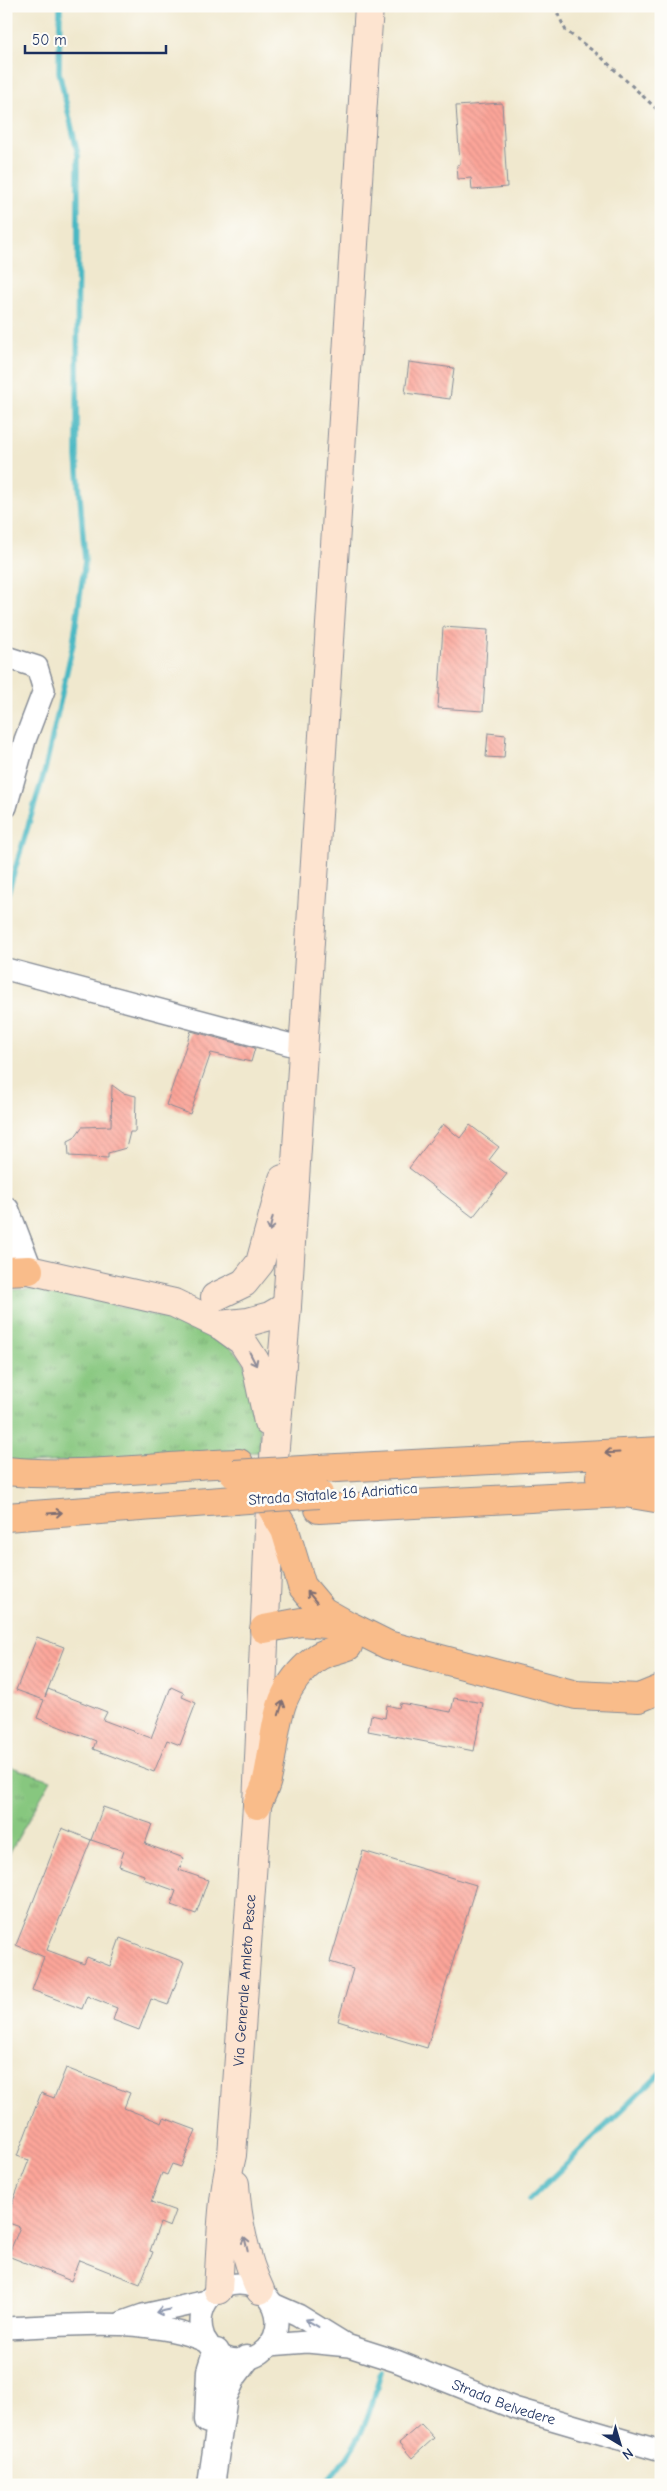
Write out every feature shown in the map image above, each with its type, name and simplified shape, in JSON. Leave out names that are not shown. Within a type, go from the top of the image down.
[{"type":"highway","name":"Strada Statale 16 Adriatica","points":[[319,1482],[434,1463],[661,1450]]},
{"type":"highway","points":[[6,1471],[30,1473],[104,1471],[236,1488],[319,1482],[625,1493],[661,1499]]},
{"type":"highway","name":"Strada Statale 16 Adriatica","points":[[6,1489],[236,1488],[319,1482],[661,1474]]},
{"type":"highway","name":"Strada Statale 16 Adriatica","points":[[6,1517],[124,1508],[236,1488]]},
{"type":"highway","points":[[270,1505],[285,1530],[302,1586],[323,1611],[349,1636],[576,1695],[639,1698],[661,1689]]},
{"type":"highway","points":[[264,1630],[300,1645],[319,1650],[349,1636]]},
{"type":"highway","points":[[257,1805],[267,1781],[274,1732],[283,1699],[294,1679],[316,1658],[349,1636]]},
{"type":"main road","name":"Via Generale Amleto Pesce","points":[[232,2155],[257,1805],[270,1505],[287,1306],[369,6]]},
{"type":"main road","points":[[215,1297],[244,1283],[260,1263],[268,1238],[278,1191],[297,1145]]},
{"type":"main road","points":[[17,1270],[174,1303],[220,1325],[242,1341],[255,1361],[268,1423],[276,1440]]},
{"type":"main road","points":[[174,1303],[215,1297],[246,1296],[287,1306]]},
{"type":"main road","points":[[220,1325],[263,1318],[287,1306]]},
{"type":"main road","points":[[213,2296],[225,2181],[232,2155]]},
{"type":"main road","points":[[232,2155],[238,2212],[253,2275],[266,2297]]},
{"type":"street","points":[[6,657],[37,667],[44,690],[25,740],[6,807]]},
{"type":"street","points":[[6,970],[303,1048]]},
{"type":"street","points":[[6,1210],[17,1270]]},
{"type":"street","points":[[120,2323],[213,2296],[239,2284],[266,2297],[350,2346]]},
{"type":"street","points":[[211,2477],[207,2414],[212,2347],[203,2334],[202,2317],[213,2296]]},
{"type":"street","points":[[6,2328],[120,2323],[189,2334],[231,2359],[246,2359],[263,2351],[269,2345],[276,2332],[277,2318],[266,2297]]},
{"type":"street","points":[[269,2345],[307,2342],[350,2346]]},
{"type":"street","name":"Strada Belvedere","points":[[350,2346],[396,2361],[514,2408],[661,2451]]},
{"type":"street","points":[[211,2477],[224,2396],[234,2375],[246,2359]]},
{"type":"path","points":[[554,6],[566,31],[600,56],[661,113]]},
{"type":"green space","points":[[31,1289],[64,1292],[192,1325],[221,1337],[245,1363],[260,1429],[260,1452],[6,1464],[6,1290]]},
{"type":"green space","points":[[6,1765],[51,1780],[6,1859]]},
{"type":"building","points":[[502,103],[507,187],[472,190],[471,178],[458,179],[457,165],[460,164],[456,106]]},
{"type":"building","points":[[409,362],[454,368],[450,399],[405,393]]},
{"type":"building","points":[[443,627],[488,630],[483,711],[438,708]]},
{"type":"building","points":[[488,733],[506,735],[504,758],[486,757]]},
{"type":"building","points":[[191,1031],[255,1048],[251,1062],[211,1053],[190,1114],[166,1105]]},
{"type":"building","points":[[112,1085],[123,1093],[136,1096],[135,1132],[130,1132],[126,1148],[108,1153],[108,1158],[69,1156],[68,1141],[74,1138],[82,1127],[111,1126]]},
{"type":"building","points":[[443,1124],[460,1138],[470,1125],[499,1147],[489,1160],[507,1174],[473,1217],[409,1168]]},
{"type":"building","points":[[37,1637],[64,1647],[48,1689],[107,1712],[103,1720],[151,1738],[171,1687],[184,1693],[182,1697],[196,1703],[180,1745],[167,1740],[154,1772],[93,1749],[96,1741],[37,1718],[44,1700],[16,1690]]},
{"type":"building","points":[[454,1698],[483,1703],[474,1751],[368,1731],[371,1715],[385,1718],[387,1705],[399,1708],[400,1703],[451,1712]]},
{"type":"building","points":[[103,1807],[152,1824],[145,1844],[184,1858],[179,1870],[208,1880],[196,1914],[171,1905],[176,1891],[143,1879],[144,1875],[119,1866],[124,1851],[91,1840]]},
{"type":"building","points":[[62,1828],[91,1840],[47,1950],[84,1964],[87,1957],[110,1966],[120,1938],[184,1962],[168,2005],[151,1999],[139,2030],[113,2020],[117,2008],[87,1996],[82,2009],[32,1990],[44,1957],[16,1945]]},
{"type":"building","points":[[363,1851],[476,1885],[427,2048],[338,2021],[353,1969],[330,1962]]},
{"type":"building","points":[[66,2068],[130,2093],[124,2108],[162,2123],[164,2118],[196,2130],[181,2167],[172,2164],[167,2175],[162,2173],[151,2202],[176,2211],[170,2227],[160,2223],[150,2251],[153,2252],[140,2284],[79,2260],[71,2281],[8,2256],[20,2227],[6,2222],[6,2219],[29,2160],[17,2156],[41,2093],[54,2098]]},
{"type":"building","points":[[421,2424],[434,2438],[412,2458],[399,2443]]},
{"type":"waterway","points":[[6,899],[45,770],[73,644],[85,561],[77,457],[78,155],[59,72],[60,6]]},
{"type":"waterway","points":[[529,2200],[661,2072]]},
{"type":"waterway","points":[[324,2485],[346,2458],[361,2432],[372,2404],[381,2371]]}]
